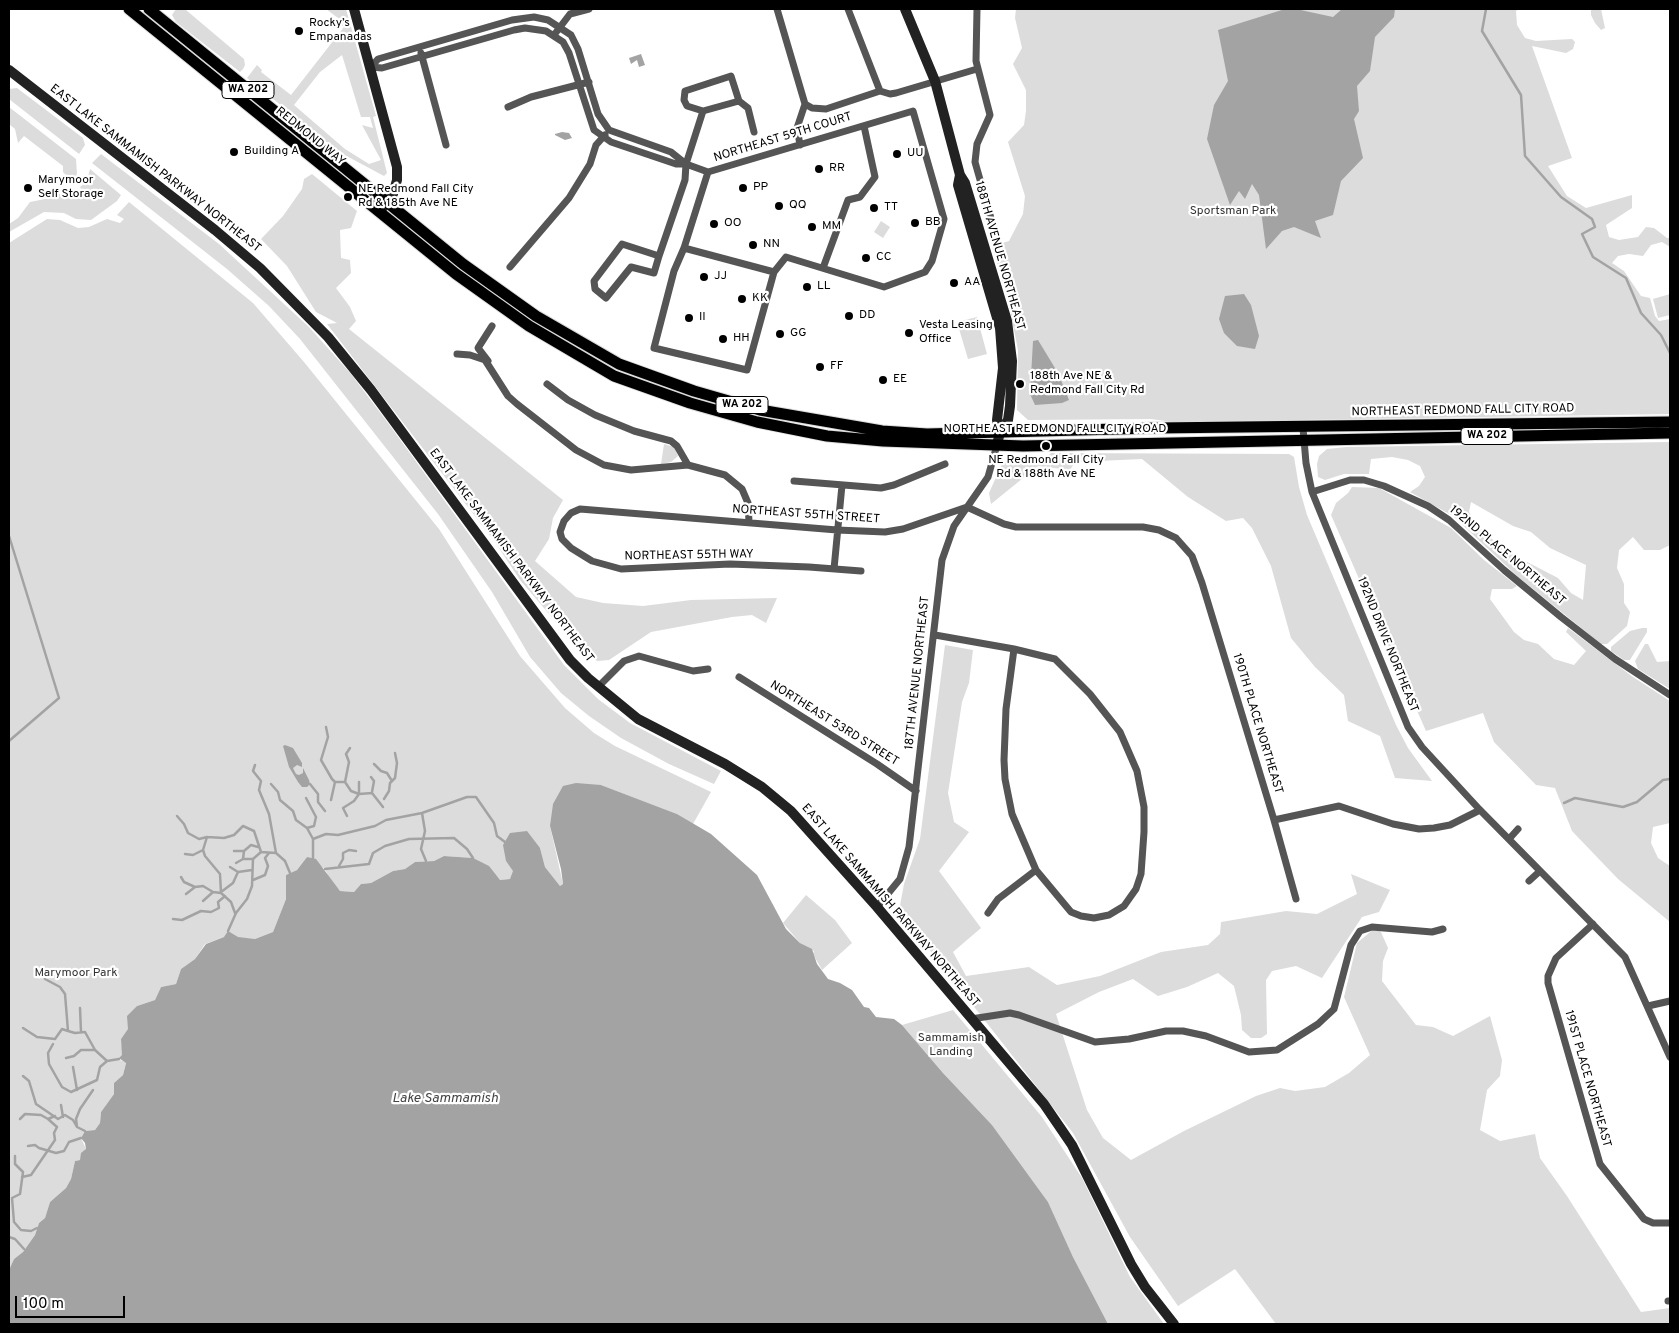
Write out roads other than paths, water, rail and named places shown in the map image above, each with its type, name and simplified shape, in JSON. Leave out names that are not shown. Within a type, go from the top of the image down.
[{"type":"main road","name":"REDMOND WAY","points":[[129,9],[380,211]]},
{"type":"main road","name":"REDMOND WAY","points":[[149,9],[388,201]]},
{"type":"main road","points":[[354,9],[397,167],[397,180],[388,201],[380,211]]},
{"type":"main road","name":"188TH AVENUE NORTHEAST","points":[[904,9],[934,82],[960,175],[958,185],[1000,328],[1003,368],[997,420],[1000,432],[997,445]]},
{"type":"main road","name":"EAST LAKE SAMMAMISH PARKWAY NORTHEAST","points":[[9,70],[215,230],[260,268],[298,306],[328,338],[371,390],[570,660],[598,687],[638,719],[725,764],[762,787],[791,811],[877,907],[1044,1104],[1060,1126],[1084,1167],[1131,1264],[1145,1287],[1174,1324]]},
{"type":"main road","name":"NORTHEAST REDMOND FALL CITY ROAD","points":[[388,201],[464,264],[536,316],[619,364],[694,391],[760,410],[829,423],[882,431],[927,434],[1670,422]]},
{"type":"main road","name":"NORTHEAST REDMOND FALL CITY ROAD","points":[[380,211],[456,274],[529,326],[614,376],[690,403],[757,422],[827,436],[997,445],[1117,445],[1670,433]]},
{"type":"street","points":[[554,35],[570,14],[589,9]]},
{"type":"street","points":[[777,9],[805,104],[796,128],[800,145]]},
{"type":"street","points":[[848,9],[880,90]]},
{"type":"street","points":[[977,9],[977,69],[990,115],[977,144],[975,162],[998,242]]},
{"type":"street","points":[[371,67],[378,59],[523,18],[548,20],[560,26],[571,35],[578,49],[600,118],[609,130],[671,152],[686,164],[708,172]]},
{"type":"street","points":[[371,67],[382,68],[514,30],[536,29],[554,35],[563,42],[569,53],[590,123],[603,138],[676,164],[686,164]]},
{"type":"street","points":[[419,48],[446,145]]},
{"type":"street","points":[[805,104],[812,108],[826,109],[880,90],[890,94],[977,69]]},
{"type":"street","name":"NORTHEAST 59TH COURT","points":[[703,111],[686,106],[684,100],[685,91],[731,76],[739,101],[748,108],[754,132]]},
{"type":"street","points":[[508,107],[531,97],[588,82]]},
{"type":"street","points":[[659,256],[622,244],[594,281],[595,289],[606,298],[631,267],[654,273],[685,180],[686,164],[703,111],[739,101]]},
{"type":"street","name":"NORTHEAST 59TH COURT","points":[[774,272],[747,370],[654,348],[674,271],[684,248],[708,172],[913,110],[944,219],[932,261],[925,272],[884,287],[823,268]]},
{"type":"street","points":[[684,248],[774,272],[786,257],[823,268],[848,200],[860,197],[875,177],[864,126]]},
{"type":"street","points":[[510,267],[569,198],[590,164],[596,145],[609,130]]},
{"type":"street","points":[[492,326],[478,348],[490,364],[503,388],[517,404],[576,450],[604,465],[631,470],[688,465],[725,475],[742,489],[748,503],[749,522]]},
{"type":"street","points":[[457,354],[470,355],[485,360],[490,364]]},
{"type":"street","points":[[547,384],[568,400],[595,415],[634,431],[671,441],[677,446],[688,465]]},
{"type":"street","name":"192ND DRIVE NORTHEAST","points":[[1303,428],[1312,492],[1408,727],[1422,747],[1480,810],[1625,957],[1670,1057]]},
{"type":"street","name":"187TH AVENUE NORTHEAST","points":[[877,907],[896,886],[905,864],[935,635],[942,560],[954,526],[988,476],[997,445]]},
{"type":"street","points":[[794,481],[882,488],[945,464]]},
{"type":"street","name":"192ND PLACE NORTHEAST","points":[[1312,492],[1350,480],[1364,480],[1398,491],[1428,506],[1450,520],[1504,570],[1561,617],[1615,659],[1670,695]]},
{"type":"street","points":[[834,569],[842,485]]},
{"type":"street","name":"NORTHEAST 55TH STREET","points":[[580,509],[837,530],[895,531],[966,507]]},
{"type":"street","name":"190TH PLACE NORTHEAST","points":[[966,507],[1016,527],[1143,527],[1159,530],[1176,538],[1192,556],[1274,820],[1296,899]]},
{"type":"street","name":"NORTHEAST 55TH WAY","points":[[580,509],[564,521],[560,532],[562,539],[571,548],[592,560],[621,570],[730,564],[860,572]]},
{"type":"street","points":[[935,635],[1014,648],[1055,659],[1090,694],[1120,732],[1131,752],[1137,770],[1144,807],[1142,861],[1136,889],[1124,906],[1109,915],[1094,918],[1071,912],[1036,870],[1012,814],[1005,779],[1005,732],[1014,648]]},
{"type":"street","points":[[598,687],[624,661],[639,656],[693,671],[708,668]]},
{"type":"street","name":"NORTHEAST 53RD STREET","points":[[739,677],[877,764],[916,791]]},
{"type":"street","points":[[1274,820],[1339,806],[1393,824],[1419,829],[1450,825],[1480,810]]},
{"type":"street","points":[[1508,838],[1518,829]]},
{"type":"street","points":[[988,913],[998,899],[1036,870]]},
{"type":"street","points":[[1529,881],[1540,871]]},
{"type":"street","name":"191ST PLACE NORTHEAST","points":[[1593,924],[1556,958],[1550,970],[1548,982],[1600,1164],[1644,1219],[1667,1223]]},
{"type":"street","points":[[972,1019],[1010,1013],[1095,1042],[1128,1039],[1166,1030],[1183,1031],[1206,1036],[1249,1052],[1277,1050],[1312,1028],[1334,1009],[1351,945],[1360,931],[1372,927],[1432,932],[1443,929]]},
{"type":"street","points":[[1648,1006],[1670,1002]]},
{"type":"water","points":[[1285,9],[1296,9],[1333,17],[1342,9],[1395,9],[1394,17],[1375,37],[1370,71],[1357,86],[1359,111],[1354,119],[1363,158],[1341,181],[1333,215],[1315,221],[1321,238],[1294,227],[1282,231],[1266,249],[1259,195],[1252,184],[1245,199],[1239,191],[1230,205],[1207,139],[1214,105],[1228,81],[1218,30]]},
{"type":"water","points":[[641,54],[645,65],[639,67],[637,60],[631,64],[629,58]]},
{"type":"water","points":[[562,132],[569,133],[572,138],[565,140],[555,135]]},
{"type":"water","points":[[1244,294],[1251,305],[1259,336],[1255,349],[1237,346],[1224,333],[1219,319],[1225,296]]},
{"type":"water","points":[[1038,340],[1058,373],[1069,400],[1062,403],[1035,405],[1030,394],[1033,341]]},
{"type":"water","points":[[283,746],[293,748],[302,763],[302,767],[297,765],[293,768],[296,774],[299,775],[303,773],[303,768],[310,784],[307,787],[302,787],[289,767]]},
{"type":"water","name":"Lake Sammamish","points":[[576,783],[601,785],[677,814],[711,834],[757,875],[786,929],[800,943],[812,949],[817,964],[828,979],[852,990],[864,1007],[869,1008],[876,1017],[894,1019],[902,1025],[943,1073],[992,1125],[1048,1202],[1073,1257],[1108,1324],[9,1324],[9,1270],[14,1259],[23,1252],[35,1235],[39,1223],[45,1218],[50,1202],[66,1188],[71,1179],[75,1161],[80,1160],[81,1153],[86,1149],[85,1143],[81,1138],[85,1131],[95,1130],[100,1123],[101,1112],[114,1094],[114,1083],[123,1075],[126,1063],[119,1058],[122,1055],[121,1039],[128,1029],[127,1016],[137,1006],[155,1000],[161,987],[176,984],[181,969],[195,959],[206,944],[224,937],[228,931],[238,937],[255,939],[273,932],[286,899],[286,875],[297,870],[307,857],[316,859],[340,891],[354,892],[361,884],[371,883],[393,871],[405,869],[415,862],[434,861],[444,856],[473,858],[489,866],[500,880],[510,879],[513,871],[506,861],[503,845],[510,833],[527,831],[540,848],[545,867],[560,886],[563,884],[561,869],[550,826],[553,804],[563,786]]},
{"type":"waterway","points":[[1486,9],[1482,31],[1521,95],[1525,156],[1561,197],[1592,219],[1595,227],[1582,234],[1593,257],[1626,278],[1641,313],[1661,335],[1670,353]]},
{"type":"waterway","points":[[9,536],[59,698],[9,741]]},
{"type":"waterway","points":[[326,727],[328,737],[321,760],[332,779],[335,782],[345,782],[351,791],[359,794],[372,793],[383,807]]},
{"type":"waterway","points":[[345,782],[349,762],[346,754],[350,748]]},
{"type":"waterway","points":[[384,799],[389,791],[390,783],[395,778],[397,763],[395,753]]},
{"type":"waterway","points":[[374,764],[381,771],[387,773],[392,781]]},
{"type":"waterway","points":[[255,765],[253,771],[261,781],[259,790],[269,814],[276,853]]},
{"type":"waterway","points":[[371,777],[374,781],[372,792]]},
{"type":"waterway","points":[[1564,803],[1575,798],[1623,807],[1637,802],[1663,780],[1670,779]]},
{"type":"waterway","points":[[331,800],[335,782]]},
{"type":"waterway","points":[[347,816],[343,808],[354,801],[359,794],[359,782]]},
{"type":"waterway","points":[[271,784],[278,792],[280,800],[293,811],[296,820],[307,828],[313,839]]},
{"type":"waterway","points":[[310,784],[318,794],[318,802],[325,811]]},
{"type":"waterway","points":[[313,858],[313,839],[326,834],[338,835],[375,826],[386,820],[422,813],[467,797],[476,797],[494,823],[497,836],[505,842]]},
{"type":"waterway","points":[[306,798],[316,817],[314,826],[307,828]]},
{"type":"waterway","points":[[422,813],[425,831],[421,849],[426,861]]},
{"type":"waterway","points":[[177,816],[184,824],[188,833],[199,839],[207,837],[224,838],[234,835],[243,826],[254,831],[261,852]]},
{"type":"waterway","points":[[185,854],[193,855],[203,850],[207,837]]},
{"type":"waterway","points":[[325,869],[369,864],[373,853],[385,846],[409,839],[454,838],[467,849],[473,858]]},
{"type":"waterway","points":[[234,851],[244,851],[251,845],[258,847]]},
{"type":"waterway","points":[[203,850],[205,856],[220,874],[221,893]]},
{"type":"waterway","points":[[339,866],[343,859],[343,853],[349,850],[356,851]]},
{"type":"waterway","points":[[244,851],[243,859],[253,859]]},
{"type":"waterway","points":[[228,931],[236,913],[247,899],[252,886],[253,859],[261,852],[276,853],[285,861],[290,873]]},
{"type":"waterway","points":[[253,880],[265,875],[268,866],[265,858],[269,853]]},
{"type":"waterway","points":[[236,863],[243,859]]},
{"type":"waterway","points":[[230,867],[238,872]]},
{"type":"waterway","points":[[221,892],[233,883],[238,872],[252,870]]},
{"type":"waterway","points":[[181,877],[184,882],[195,887],[203,886],[213,892],[221,893],[231,902],[235,913]]},
{"type":"waterway","points":[[186,894],[195,887]]},
{"type":"waterway","points":[[203,901],[213,892]]},
{"type":"waterway","points":[[173,919],[182,920],[201,911],[211,912],[219,908],[218,902],[225,896]]},
{"type":"waterway","points":[[44,973],[45,979],[60,987],[65,994],[68,1031],[75,1033],[85,1032],[95,1050],[107,1061],[119,1059]]},
{"type":"waterway","points":[[80,1008],[81,1032]]},
{"type":"waterway","points":[[23,1028],[37,1037],[55,1039],[62,1029],[68,1031]]},
{"type":"waterway","points":[[53,1044],[48,1053],[49,1064],[62,1087],[71,1092],[97,1080],[100,1067],[107,1061]]},
{"type":"waterway","points":[[66,1058],[74,1056],[81,1050],[95,1050]]},
{"type":"waterway","points":[[73,1067],[77,1090]]},
{"type":"waterway","points":[[23,1076],[29,1081],[36,1104],[58,1119],[65,1115],[73,1120],[77,1127]]},
{"type":"waterway","points":[[85,1131],[77,1127],[76,1119],[80,1109],[93,1090]]},
{"type":"waterway","points":[[61,1105],[63,1117]]},
{"type":"waterway","points":[[20,1119],[25,1114],[41,1115],[48,1119],[55,1116]]},
{"type":"waterway","points":[[22,1177],[31,1175],[55,1140],[54,1133],[57,1127],[48,1119]]},
{"type":"waterway","points":[[28,1146],[35,1145],[56,1153],[64,1151],[69,1142],[81,1138]]},
{"type":"waterway","points":[[15,1156],[15,1164],[23,1172],[20,1194],[12,1198],[14,1222],[21,1230],[31,1231],[37,1228]]},
{"type":"waterway","points":[[9,1237],[15,1239],[24,1249]]},
{"type":"place","name":"Rocky’s Empanadas","points":[[299,31]]},
{"type":"place","name":"Building A","points":[[234,152]]},
{"type":"place","name":"UU","points":[[897,154]]},
{"type":"place","name":"RR","points":[[819,169]]},
{"type":"place","name":"Marymoor Self Storage","points":[[28,188]]},
{"type":"place","name":"PP","points":[[743,188]]},
{"type":"place","name":"NE Redmond Fall City Rd & 185th Ave NE","points":[[348,197]]},
{"type":"place","name":"QQ","points":[[779,206]]},
{"type":"place","name":"TT","points":[[874,208]]},
{"type":"place","name":"BB","points":[[915,223]]},
{"type":"place","name":"OO","points":[[714,224]]},
{"type":"place","name":"MM","points":[[812,227]]},
{"type":"place","name":"NN","points":[[753,245]]},
{"type":"place","name":"CC","points":[[866,258]]},
{"type":"place","name":"JJ","points":[[704,277]]},
{"type":"place","name":"AA","points":[[954,283]]},
{"type":"place","name":"LL","points":[[807,287]]},
{"type":"place","name":"KK","points":[[742,299]]},
{"type":"place","name":"DD","points":[[849,316]]},
{"type":"place","name":"II","points":[[689,318]]},
{"type":"place","name":"Vesta Leasing Office","points":[[909,333]]},
{"type":"place","name":"GG","points":[[780,334]]},
{"type":"place","name":"HH","points":[[723,339]]},
{"type":"place","name":"FF","points":[[820,367]]},
{"type":"place","name":"EE","points":[[883,380]]},
{"type":"place","name":"188th Ave NE & Redmond Fall City Rd","points":[[1020,384]]},
{"type":"place","name":"NE Redmond Fall City Rd & 188th Ave NE","points":[[1046,446]]},
{"type":"park label","name":"Sportsman Park","points":[[1233,212]]},
{"type":"park label","name":"Marymoor Park","points":[[76,974]]},
{"type":"park label","name":"Sammamish Landing","points":[[951,1046]]}]
